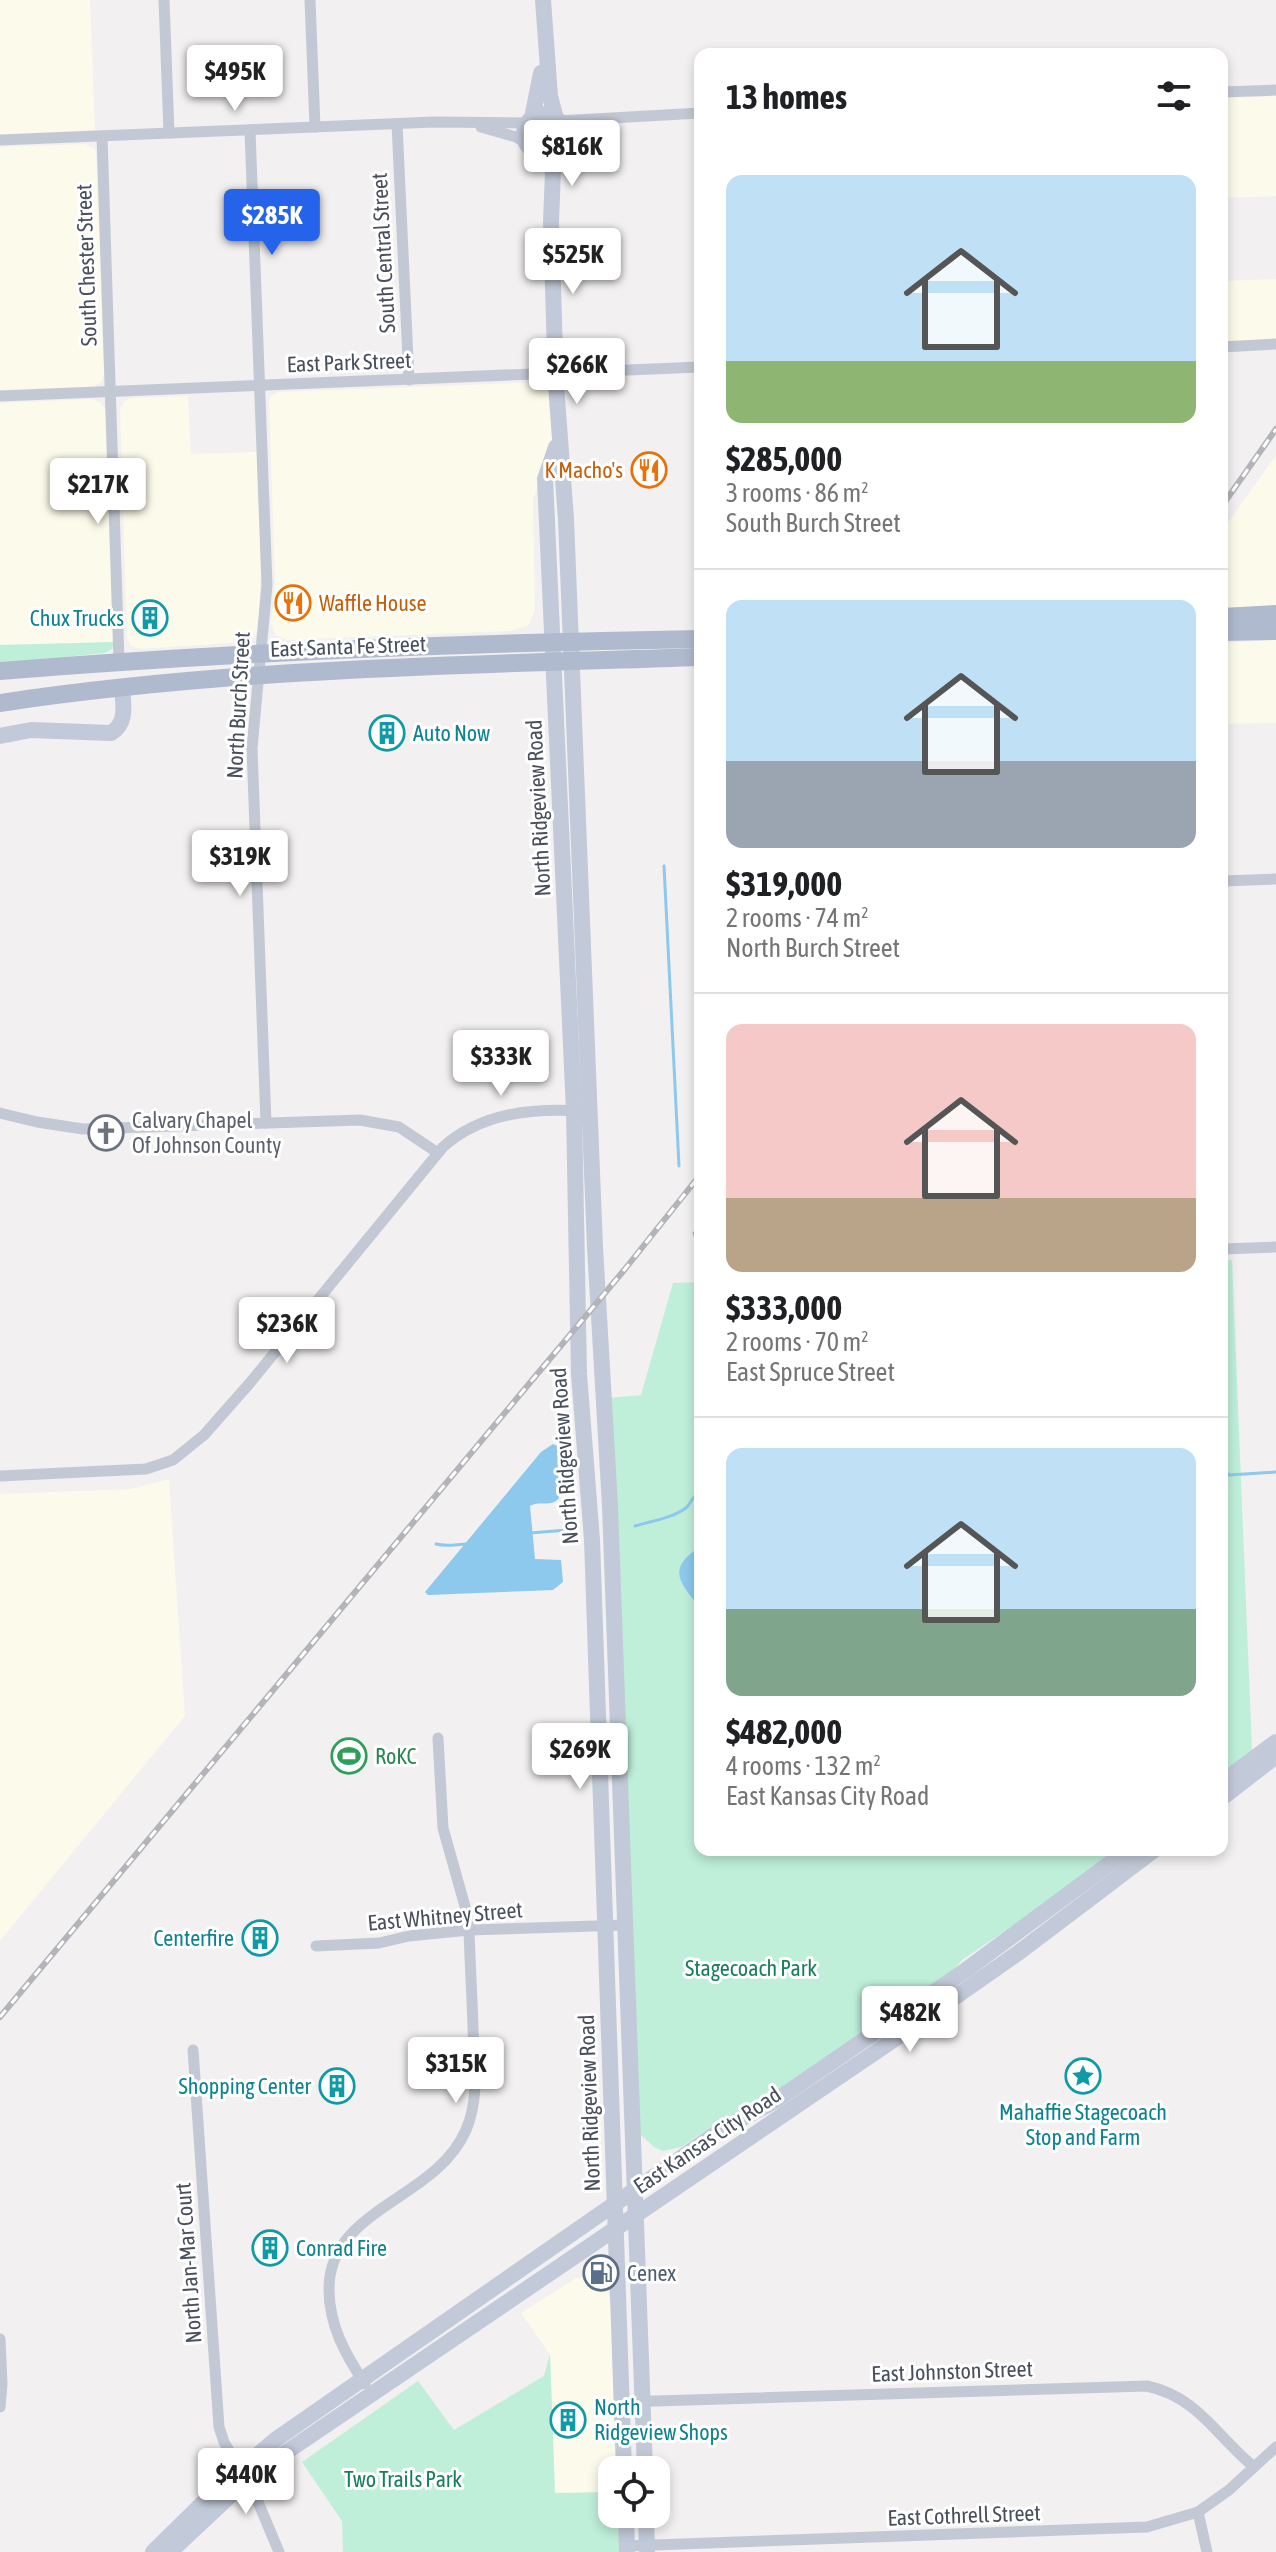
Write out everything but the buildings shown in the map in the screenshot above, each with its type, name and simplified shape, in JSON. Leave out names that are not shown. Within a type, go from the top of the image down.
[{"type":"main road","points":[[543,0],[550,96],[563,131],[553,171],[551,222]]},
{"type":"main road","points":[[545,44],[530,120],[524,133],[542,173],[551,222]]},
{"type":"main road","points":[[530,120],[542,114],[557,120]]},
{"type":"main road","points":[[528,146],[544,154],[559,145]]},
{"type":"main road","name":"North Ridgeview Road","points":[[551,222],[558,441],[566,519],[560,643]]},
{"type":"main road","name":"North Ridgeview Road","points":[[558,441],[545,479],[562,662],[581,1112],[610,1506],[645,2456]]},
{"type":"main road","points":[[1228,617],[1276,614]]},
{"type":"main road","points":[[1228,632],[1276,631]]},
{"type":"main road","name":"East Santa Fe Street","points":[[0,671],[189,657],[694,639]]},
{"type":"main road","points":[[0,736],[31,730],[111,733],[123,722],[122,687],[132,675],[170,667],[189,657]]},
{"type":"main road","name":"East Santa Fe Street","points":[[0,703],[258,674],[694,657]]},
{"type":"main road","points":[[54,695],[74,682],[95,679],[107,673],[119,661]]},
{"type":"main road","name":"North Ridgeview Road","points":[[581,1112],[579,1374],[592,1540],[624,2456]]},
{"type":"main road","points":[[1228,1778],[1276,1742]]},
{"type":"main road","points":[[1228,1793],[1276,1756]]},
{"type":"main road","name":"East Kansas City Road","points":[[366,2387],[614,2202],[724,2128],[775,2101],[954,1979],[1120,1856]]},
{"type":"main road","name":"East Kansas City Road","points":[[170,2552],[275,2440],[366,2387],[616,2228],[914,2026],[1018,1953],[1146,1856]]},
{"type":"main road","name":"East Kansas City Road","points":[[153,2552],[243,2474]]},
{"type":"main road","points":[[626,2528],[627,2549]]},
{"type":"main road","points":[[646,2528],[647,2549]]},
{"type":"street","points":[[164,0],[169,133]]},
{"type":"street","points":[[310,0],[315,127]]},
{"type":"street","points":[[1228,92],[1276,90]]},
{"type":"street","points":[[557,120],[694,113]]},
{"type":"street","points":[[559,145],[568,135],[624,117]]},
{"type":"street","points":[[0,140],[530,120]]},
{"type":"street","name":"South Central Street","points":[[397,124],[409,380]]},
{"type":"street","points":[[469,124],[516,137],[528,146]]},
{"type":"street","name":"North Burch Street","points":[[250,130],[267,585],[252,748],[266,1123]]},
{"type":"street","name":"South Chester Street","points":[[102,136],[119,661]]},
{"type":"street","points":[[1228,347],[1276,344]]},
{"type":"street","name":"East Park Street","points":[[0,396],[694,367]]},
{"type":"street","points":[[1228,881],[1276,879]]},
{"type":"street","points":[[0,1476],[146,1469],[173,1460],[204,1435],[240,1394],[453,1138],[467,1129],[505,1115],[533,1111],[581,1112]]},
{"type":"street","points":[[0,1113],[83,1129],[375,1121],[399,1127],[438,1153]]},
{"type":"street","points":[[1228,1249],[1276,1247]]},
{"type":"street","points":[[366,2387],[342,2347],[333,2322],[330,2271],[338,2250],[351,2233],[433,2174],[450,2157],[468,2127],[473,2107],[475,2080],[469,1930],[443,1828],[438,1738]]},
{"type":"street","name":"East Whitney Street","points":[[316,1946],[379,1943],[409,1936],[469,1930],[626,1925]]},
{"type":"street","name":"North Jan-Mar Court","points":[[193,2050],[219,2427],[279,2552]]},
{"type":"street","points":[[0,2339],[0,2407]]},
{"type":"street","name":"East Johnston Street","points":[[622,2402],[1147,2386],[1171,2393],[1193,2406],[1254,2467]]},
{"type":"street","name":"East Cothrell Street","points":[[627,2549],[1147,2527],[1198,2512],[1229,2490],[1276,2447]]},
{"type":"street","points":[[1198,2512],[1207,2552]]},
{"type":"shaded area","points":[[0,0],[90,0],[95,130],[0,135]]},
{"type":"shaded area","points":[[1276,96],[1276,196],[1228,198],[1228,98]]},
{"type":"shaded area","points":[[85,144],[96,152],[102,381],[94,387],[0,390],[0,147]]},
{"type":"shaded area","points":[[1276,279],[1276,340],[1228,342],[1228,281]]},
{"type":"shaded area","points":[[543,382],[550,388],[554,436],[548,462],[533,499],[535,610],[529,625],[511,631],[287,640],[275,635],[271,623],[275,583],[269,400],[272,395],[279,392]]},
{"type":"shaded area","points":[[188,396],[191,454],[257,452],[261,570],[258,631],[245,642],[140,649],[131,646],[127,638],[120,410],[130,398]]},
{"type":"shaded area","points":[[92,399],[101,403],[106,410],[114,642],[0,645],[0,403]]},
{"type":"shaded area","points":[[1276,455],[1276,608],[1228,610],[1228,523]]},
{"type":"shaded area","points":[[1276,640],[1276,723],[1228,724],[1228,643]]},
{"type":"shaded area","points":[[169,1479],[185,1716],[0,1941],[0,1494],[131,1489]]},
{"type":"shaded area","name":"North Ridgeview Shops","points":[[593,2276],[606,2284],[611,2304],[616,2456],[598,2456],[598,2492],[555,2494],[550,2355],[521,2313],[576,2278]]},
{"type":"green space","points":[[114,642],[112,649],[105,653],[0,663],[0,645]]},
{"type":"green space","points":[[1228,1260],[1232,1260],[1252,1750],[1228,1768]]},
{"type":"green space","name":"Stagecoach Park","points":[[694,1282],[694,1856],[1111,1856],[963,1959],[944,1980],[763,2102],[725,2118],[681,2147],[663,2151],[641,2135],[638,2126],[609,1398],[641,1395],[673,1283]]},
{"type":"green space","name":"Two Trails Park","points":[[550,2354],[555,2493],[598,2492],[598,2528],[620,2528],[620,2552],[343,2552],[342,2521],[302,2462],[418,2381],[454,2430],[544,2376]]},
{"type":"water","points":[[553,1444],[557,1446],[559,1498],[552,1503],[530,1506],[535,1559],[561,1560],[563,1582],[553,1590],[428,1595],[425,1592],[541,1452]]},
{"type":"water","points":[[694,1551],[694,1600],[680,1576],[683,1562]]},
{"type":"waterway","points":[[664,866],[679,1166]]},
{"type":"waterway","points":[[1228,1474],[1276,1472]]},
{"type":"waterway","points":[[635,1526],[682,1511],[694,1497]]},
{"type":"waterway","points":[[530,1533],[567,1530]]},
{"type":"waterway","points":[[436,1544],[468,1544]]},
{"type":"railway","points":[[1228,497],[1276,429]]},
{"type":"railway","points":[[0,2017],[694,1183]]},
{"type":"place","name":"K Macho's","points":[[649,470]]},
{"type":"place","name":"Waffle House","points":[[293,603]]},
{"type":"place","name":"Chux Trucks","points":[[150,618]]},
{"type":"place","name":"Auto Now","points":[[387,733]]},
{"type":"place","name":"Calvary Chapel Of Johnson County","points":[[106,1133]]},
{"type":"place","name":"RoKC","points":[[349,1756]]},
{"type":"place","name":"Centerfire","points":[[260,1938]]},
{"type":"place","name":"Mahaffie Stagecoach Stop and Farm","points":[[1083,2076]]},
{"type":"place","name":"Shopping Center","points":[[337,2086]]},
{"type":"place","name":"Conrad Fire","points":[[270,2248]]},
{"type":"place","name":"Cenex","points":[[601,2273]]},
{"type":"place","name":"North Ridgeview Shops","points":[[568,2420]]}]
